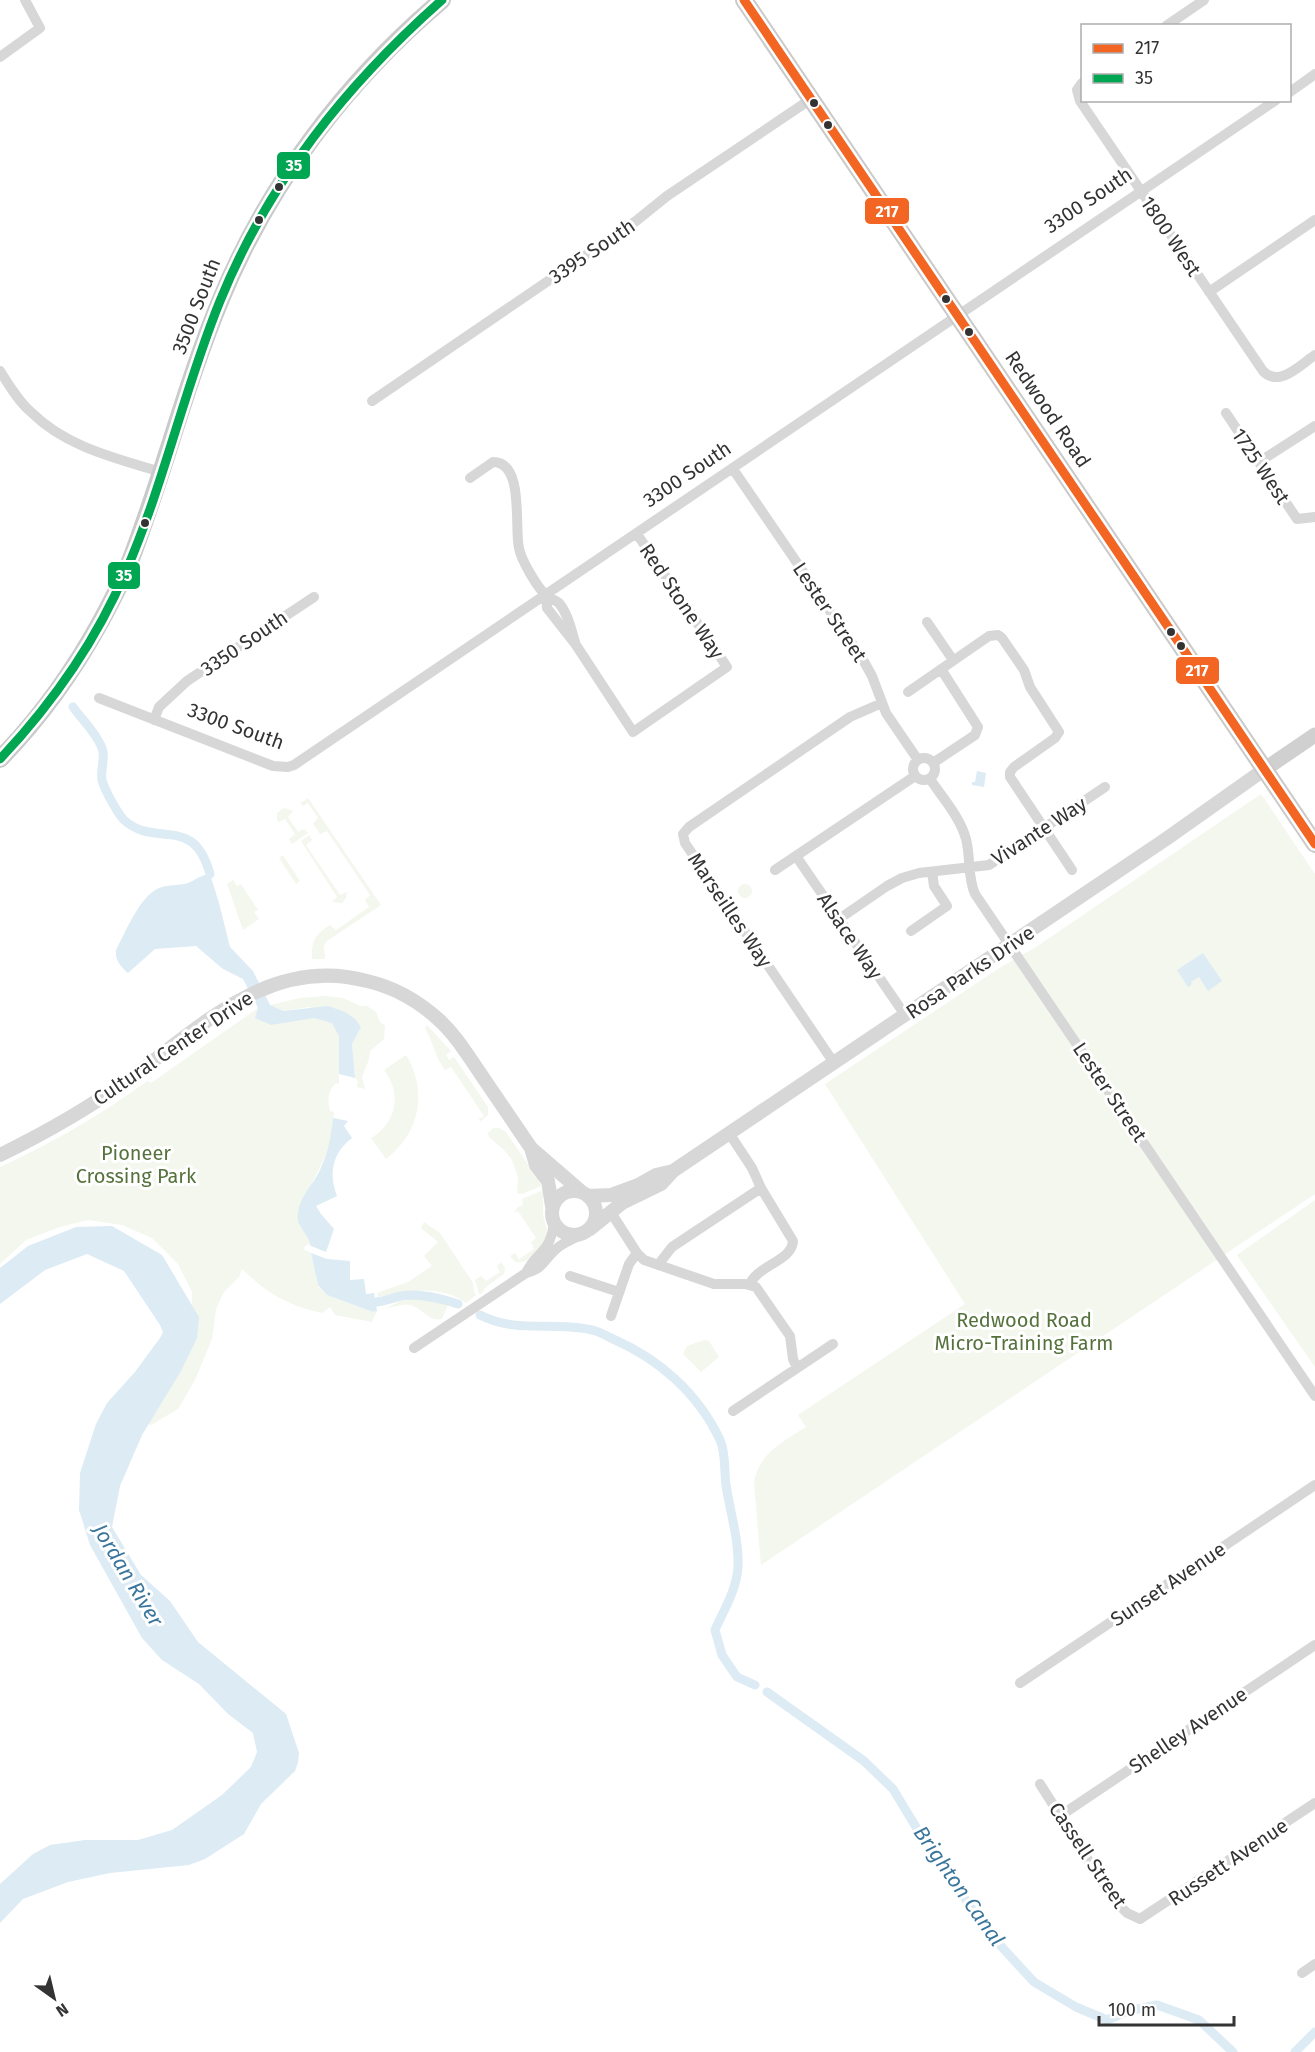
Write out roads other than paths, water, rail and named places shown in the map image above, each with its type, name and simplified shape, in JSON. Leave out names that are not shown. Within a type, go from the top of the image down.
[{"type":"main road","name":"3500 South","points":[[0,759],[36,719],[70,675],[114,596],[128,565],[161,472],[213,317],[254,229],[288,172],[346,94],[382,55],[442,0]]},
{"type":"main road","name":"Redwood Road","points":[[744,0],[1315,844]]},
{"type":"main road","points":[[1264,769],[1315,735]]},
{"type":"street","points":[[0,57],[40,28],[25,0]]},
{"type":"street","points":[[1169,24],[1204,0]]},
{"type":"street","points":[[1291,91],[1315,74]]},
{"type":"street","name":"3395 South","points":[[372,401],[811,99]]},
{"type":"street","name":"1800 West","points":[[1082,102],[1263,371],[1272,378],[1284,376],[1315,355]]},
{"type":"street","name":"3300 South","points":[[99,698],[273,766],[288,767],[301,761],[1273,102]]},
{"type":"street","points":[[1209,292],[1315,220]]},
{"type":"street","points":[[0,371],[31,413],[60,436],[77,445],[161,472]]},
{"type":"street","name":"1725 West","points":[[1226,413],[1297,519],[1315,517]]},
{"type":"street","points":[[1259,462],[1315,425]]},
{"type":"street","points":[[470,478],[493,462],[500,463],[506,469],[513,482],[518,502],[516,536],[522,558],[546,596]]},
{"type":"street","name":"Lester Street","points":[[733,469],[862,658],[891,722],[918,760]]},
{"type":"street","name":"Red Stone Way","points":[[546,596],[557,601],[567,615],[576,645],[633,732],[727,667],[637,534]]},
{"type":"street","name":"3350 South","points":[[154,720],[159,707],[187,681],[314,597]]},
{"type":"street","points":[[927,622],[953,660]]},
{"type":"street","points":[[908,692],[989,636],[998,635],[1004,640],[1024,670],[1030,687],[1058,729],[1057,736],[1014,767],[1009,774],[1072,870]]},
{"type":"street","points":[[933,763],[975,735],[978,730],[977,722],[941,669]]},
{"type":"street","name":"Marseilles Way","points":[[834,1063],[685,843],[683,834],[689,826],[850,717],[882,703]]},
{"type":"street","points":[[928,759],[933,763],[934,774],[930,779],[923,780],[915,776],[914,766],[918,760],[928,759]]},
{"type":"street","name":"Rosa Parks Drive","points":[[414,1348],[526,1273],[537,1270],[554,1250],[585,1232],[610,1211],[661,1184],[673,1171],[1166,839],[1264,769]]},
{"type":"street","points":[[775,870],[915,776]]},
{"type":"street","name":"Lester Street","points":[[930,779],[964,833],[968,848],[970,880],[975,894],[1315,1396]]},
{"type":"street","name":"Vivante Way","points":[[839,919],[894,882],[919,873],[989,865],[1105,786]]},
{"type":"street","name":"Alsace Way","points":[[796,856],[905,1016]]},
{"type":"street","points":[[911,931],[947,906],[934,886],[932,872]]},
{"type":"street","name":"Cultural Center Drive","points":[[0,1155],[88,1107],[224,1010],[256,991],[288,980],[325,975],[370,981],[406,996],[438,1019],[453,1035],[531,1148],[585,1194]]},
{"type":"street","points":[[729,1133],[752,1168],[760,1188],[792,1237],[793,1245],[789,1253],[756,1275],[750,1284]]},
{"type":"street","name":"Cultural Center Drive","points":[[531,1148],[536,1165],[548,1181],[552,1206]]},
{"type":"street","name":"Rosa Parks Drive","points":[[585,1194],[611,1196],[656,1175],[673,1171]]},
{"type":"street","points":[[658,1265],[672,1247],[760,1188]]},
{"type":"street","points":[[577,1191],[585,1194],[595,1206],[596,1218],[585,1232],[568,1235],[562,1233],[554,1224],[552,1206],[564,1193],[577,1191]]},
{"type":"street","points":[[610,1211],[644,1260],[714,1284],[750,1284],[757,1288],[789,1334],[793,1359],[797,1368]]},
{"type":"street","name":"Rosa Parks Drive","points":[[526,1273],[531,1262],[548,1247],[554,1224]]},
{"type":"street","points":[[611,1316],[629,1264],[637,1253]]},
{"type":"street","points":[[570,1275],[619,1292]]},
{"type":"street","points":[[733,1411],[833,1344]]},
{"type":"street","name":"Sunset Avenue","points":[[1020,1683],[1315,1485]]},
{"type":"street","name":"Shelley Avenue","points":[[1060,1816],[1315,1645]]},
{"type":"street","name":"Cassell Street","points":[[1040,1784],[1113,1899],[1127,1914],[1140,1919]]},
{"type":"street","name":"Russett Avenue","points":[[1140,1919],[1315,1803]]},
{"type":"street","points":[[1302,1973],[1315,1964]]},
{"type":"water","points":[[977,771],[986,773],[984,787],[972,785],[972,782],[975,782]]},
{"type":"water","points":[[210,874],[230,947],[253,971],[270,1005],[283,1011],[328,1006],[345,1012],[361,1027],[352,1044],[355,1078],[339,1074],[339,1036],[332,1023],[314,1018],[271,1025],[255,1018],[258,1008],[243,979],[223,969],[196,946],[155,949],[128,973],[120,965],[116,957],[116,950],[134,915],[146,898],[159,888],[188,883]]},
{"type":"water","points":[[1203,953],[1222,981],[1208,991],[1199,977],[1188,987],[1177,970]]},
{"type":"water","points":[[333,1118],[348,1121],[344,1126],[352,1138],[340,1150],[334,1164],[333,1179],[337,1196],[316,1206],[334,1229],[326,1252],[311,1246],[298,1218],[301,1201],[325,1159]]},
{"type":"water","name":"Jordan River","points":[[112,1226],[162,1255],[199,1317],[197,1338],[181,1371],[142,1435],[120,1486],[112,1527],[141,1575],[170,1601],[198,1642],[286,1714],[299,1753],[298,1762],[295,1771],[261,1804],[244,1834],[205,1859],[189,1865],[110,1873],[68,1882],[23,1899],[0,1923],[0,1884],[33,1854],[50,1845],[85,1840],[138,1840],[172,1830],[222,1795],[251,1767],[257,1752],[253,1733],[228,1714],[199,1684],[162,1660],[142,1638],[90,1545],[79,1510],[80,1473],[96,1424],[107,1403],[135,1372],[160,1338],[163,1332],[160,1325],[124,1271],[87,1254],[45,1270],[0,1304],[0,1268],[28,1246],[76,1227]]},
{"type":"water","points":[[311,1253],[327,1259],[350,1261],[350,1280],[364,1279],[366,1294],[374,1293],[377,1311],[373,1312],[327,1295],[318,1285]]},
{"type":"waterway","name":"Brighton Canal","points":[[73,707],[102,748],[102,780],[121,817],[136,828],[184,838],[194,844],[203,855],[210,874]]},
{"type":"waterway","name":"Brighton Canal","points":[[364,1302],[378,1302],[416,1295],[458,1304]]},
{"type":"waterway","name":"Brighton Canal","points":[[480,1315],[494,1321],[522,1326],[578,1328],[600,1332],[630,1347],[661,1367],[676,1379],[700,1407],[722,1445],[738,1556],[735,1583],[715,1630],[722,1655],[737,1677],[755,1685]]},
{"type":"waterway","name":"Brighton Canal","points":[[767,1692],[864,1761],[893,1789],[919,1832],[988,1932],[1034,1982],[1076,2007],[1107,2020],[1128,2011],[1157,2005],[1199,2020],[1233,2052]]},
{"type":"waterway","name":"Brighton Canal","points":[[1295,2052],[1315,2032]]},
{"type":"park label","name":"Pioneer Crossing Park","points":[[136,1164]]},
{"type":"park label","name":"Redwood Road Micro-Training Farm","points":[[1024,1332]]}]
